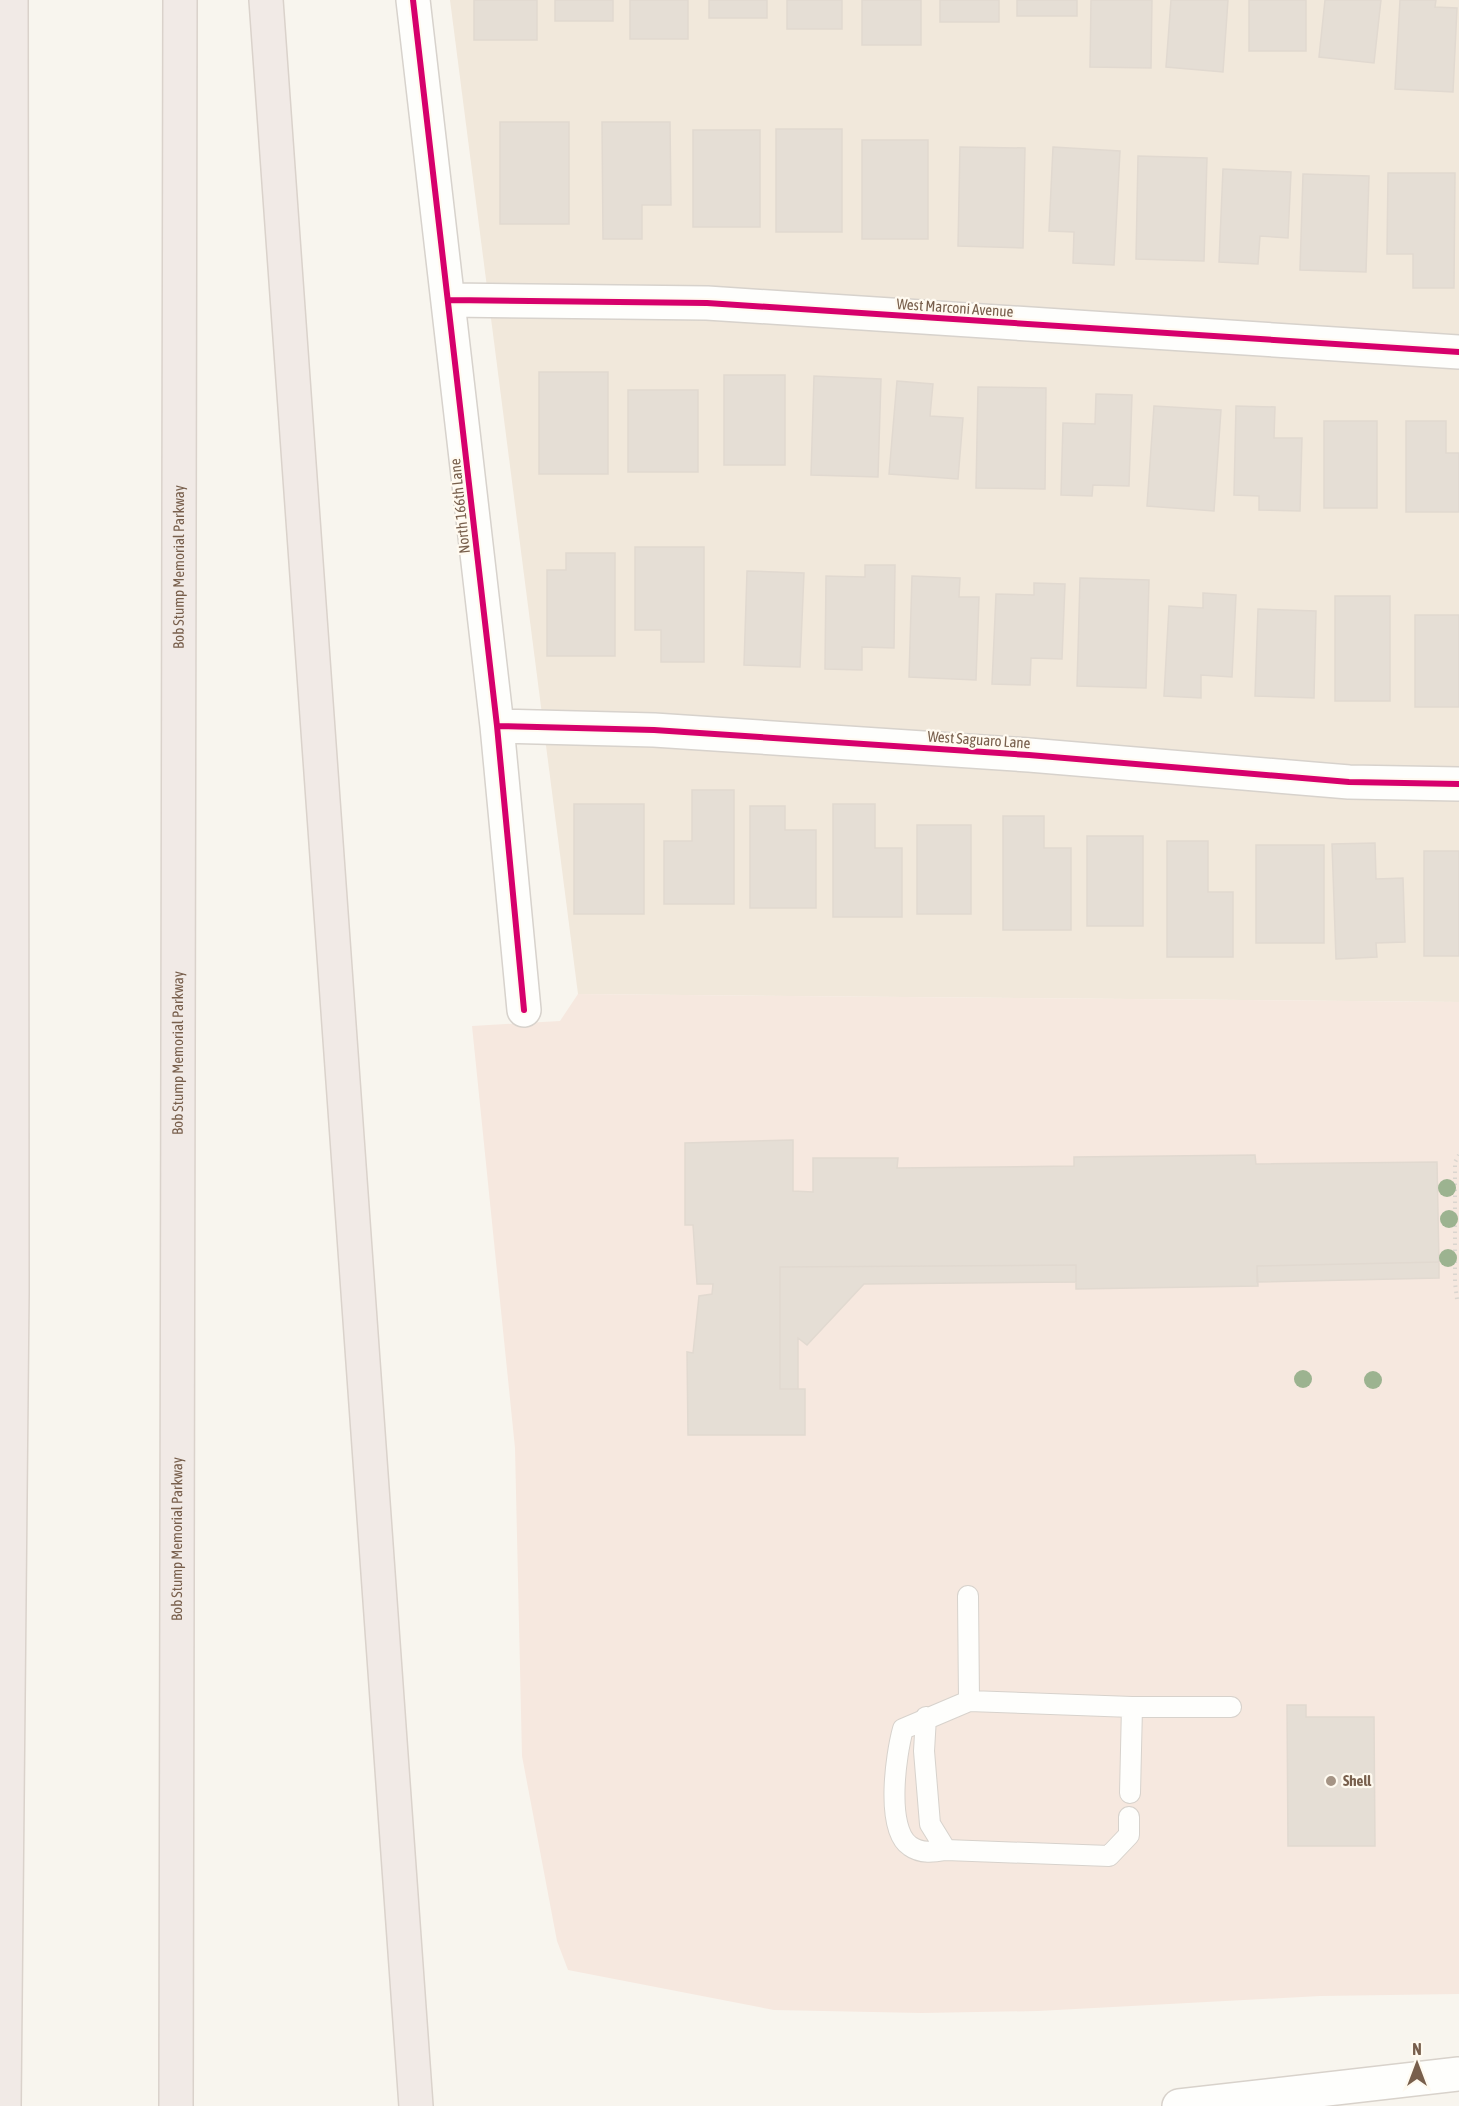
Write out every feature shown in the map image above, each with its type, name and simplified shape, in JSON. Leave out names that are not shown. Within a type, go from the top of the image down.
[{"type":"highway","points":[[4,2106],[12,1305],[12,0]]},
{"type":"highway","name":"Bob Stump Memorial Parkway","points":[[176,2106],[180,0]]},
{"type":"highway","points":[[266,0],[416,2106]]},
{"type":"street","name":"North 166th Lane","points":[[414,0],[497,726],[524,1010]]},
{"type":"street","name":"West Marconi Avenue","points":[[449,300],[707,303],[1459,352]]},
{"type":"street","name":"West Saguaro Lane","points":[[497,726],[654,730],[1029,755],[1349,782],[1459,784]]},
{"type":"street","points":[[1179,2106],[1459,2074]]},
{"type":"lane","points":[[968,1596],[969,1701]]},
{"type":"lane","points":[[1129,1817],[1129,1835],[1109,1856],[946,1850],[927,1853],[910,1846],[901,1836],[894,1795],[896,1755],[903,1729],[926,1717],[969,1701],[1132,1707],[1231,1707]]},
{"type":"lane","points":[[1130,1793],[1132,1707]]},
{"type":"lane","points":[[926,1717],[924,1751],[930,1824],[946,1850]]},
{"type":"path","points":[[1457,1299],[1455,1162],[1459,1155]]},
{"type":"shaded area","points":[[450,0],[1459,0],[1459,1002],[578,994]]},
{"type":"shaded area","points":[[578,994],[1459,1002],[1459,1994],[1320,1996],[1038,2011],[922,2013],[774,2010],[568,1970],[557,1941],[522,1756],[515,1448],[472,1026],[560,1021]]},
{"type":"building","points":[[474,0],[537,0],[537,40],[474,40]]},
{"type":"building","points":[[555,0],[613,0],[613,21],[555,21]]},
{"type":"building","points":[[630,0],[688,0],[688,39],[630,39]]},
{"type":"building","points":[[709,0],[767,0],[767,18],[709,18]]},
{"type":"building","points":[[787,0],[842,0],[842,29],[787,29]]},
{"type":"building","points":[[862,0],[921,0],[921,45],[862,45]]},
{"type":"building","points":[[940,0],[999,0],[999,22],[940,22]]},
{"type":"building","points":[[1017,0],[1077,0],[1077,16],[1017,16]]},
{"type":"building","points":[[1091,0],[1152,0],[1151,68],[1090,67]]},
{"type":"building","points":[[1171,0],[1228,0],[1223,72],[1166,67]]},
{"type":"building","points":[[1249,0],[1306,0],[1306,51],[1249,51]]},
{"type":"building","points":[[1325,0],[1381,0],[1374,63],[1319,57]]},
{"type":"building","points":[[1400,0],[1436,0],[1435,7],[1457,8],[1453,92],[1395,89]]},
{"type":"building","points":[[500,122],[569,122],[569,224],[500,224]]},
{"type":"building","points":[[602,122],[670,122],[671,205],[642,205],[642,239],[603,239]]},
{"type":"building","points":[[776,129],[842,129],[842,232],[776,232]]},
{"type":"building","points":[[693,130],[760,130],[760,227],[693,227]]},
{"type":"building","points":[[862,140],[928,140],[928,239],[862,239]]},
{"type":"building","points":[[960,147],[1025,148],[1023,248],[958,246]]},
{"type":"building","points":[[1053,147],[1120,151],[1114,265],[1073,263],[1074,232],[1049,231]]},
{"type":"building","points":[[1138,156],[1207,158],[1204,261],[1136,259]]},
{"type":"building","points":[[1223,169],[1291,172],[1288,238],[1260,236],[1258,264],[1219,262]]},
{"type":"building","points":[[1388,173],[1455,173],[1454,288],[1413,288],[1413,254],[1387,254]]},
{"type":"building","points":[[1303,174],[1369,176],[1366,272],[1300,270]]},
{"type":"building","points":[[539,372],[608,372],[608,474],[539,474]]},
{"type":"building","points":[[724,375],[785,375],[785,465],[724,465]]},
{"type":"building","points":[[814,376],[881,379],[878,477],[811,475]]},
{"type":"building","points":[[897,381],[933,384],[930,416],[963,418],[958,479],[889,474]]},
{"type":"building","points":[[978,387],[1046,388],[1045,489],[976,488]]},
{"type":"building","points":[[628,390],[698,390],[698,472],[628,472]]},
{"type":"building","points":[[1096,394],[1132,395],[1129,486],[1093,485],[1092,496],[1061,495],[1063,423],[1095,424]]},
{"type":"building","points":[[1154,406],[1221,410],[1214,511],[1147,506]]},
{"type":"building","points":[[1236,406],[1275,407],[1274,438],[1302,438],[1300,511],[1259,510],[1259,496],[1234,495]]},
{"type":"building","points":[[1324,421],[1377,421],[1377,508],[1324,508]]},
{"type":"building","points":[[1406,421],[1446,421],[1446,453],[1459,453],[1459,512],[1406,512]]},
{"type":"building","points":[[635,547],[704,547],[704,662],[661,662],[661,630],[635,630]]},
{"type":"building","points":[[566,553],[615,553],[615,656],[547,656],[547,570],[566,570]]},
{"type":"building","points":[[865,565],[895,565],[894,648],[862,647],[862,670],[825,669],[826,576],[865,577]]},
{"type":"building","points":[[747,571],[804,573],[800,667],[744,665]]},
{"type":"building","points":[[912,576],[960,578],[959,597],[979,597],[976,680],[909,677]]},
{"type":"building","points":[[1080,578],[1149,580],[1146,688],[1077,686]]},
{"type":"building","points":[[1034,583],[1065,584],[1062,659],[1031,658],[1030,685],[992,684],[996,594],[1034,595]]},
{"type":"building","points":[[1203,593],[1236,595],[1232,677],[1201,675],[1201,698],[1164,696],[1169,606],[1203,608]]},
{"type":"building","points":[[1335,596],[1390,596],[1390,701],[1335,701]]},
{"type":"building","points":[[1258,609],[1316,611],[1314,698],[1255,696]]},
{"type":"building","points":[[1415,615],[1459,615],[1459,707],[1415,707]]},
{"type":"building","points":[[692,790],[734,790],[734,904],[664,904],[664,841],[692,841]]},
{"type":"building","points":[[574,804],[644,804],[644,914],[574,914]]},
{"type":"building","points":[[833,804],[875,804],[875,848],[902,848],[902,917],[833,917]]},
{"type":"building","points":[[750,806],[785,806],[785,830],[816,830],[816,908],[750,908]]},
{"type":"building","points":[[1003,816],[1044,816],[1044,848],[1071,848],[1071,930],[1003,930]]},
{"type":"building","points":[[917,825],[971,825],[971,914],[917,914]]},
{"type":"building","points":[[1087,836],[1143,836],[1143,926],[1087,926]]},
{"type":"building","points":[[1167,841],[1208,841],[1208,892],[1233,892],[1233,957],[1167,957]]},
{"type":"building","points":[[1375,843],[1376,879],[1403,878],[1405,942],[1376,943],[1377,957],[1336,959],[1332,844]]},
{"type":"building","points":[[1256,845],[1324,845],[1324,943],[1256,943]]},
{"type":"building","points":[[1424,851],[1459,851],[1459,956],[1424,956]]},
{"type":"building","points":[[793,1140],[793,1191],[813,1192],[813,1158],[898,1158],[897,1168],[1074,1166],[1074,1157],[1255,1155],[1256,1164],[1437,1162],[1439,1262],[1257,1266],[1258,1286],[1076,1289],[1076,1265],[780,1267],[780,1389],[805,1389],[805,1435],[688,1435],[687,1352],[693,1353],[699,1296],[712,1294],[713,1284],[697,1284],[693,1225],[685,1225],[685,1143]]},
{"type":"building","points":[[1439,1262],[1439,1278],[1257,1282],[1257,1266]]},
{"type":"building","points":[[1076,1265],[1076,1282],[864,1284],[807,1345],[798,1338],[798,1389],[780,1389],[780,1267]]},
{"type":"building","name":"Shell","points":[[1287,1705],[1306,1705],[1306,1717],[1374,1717],[1375,1846],[1288,1846]]},
{"type":"cycle path","points":[[413,0],[497,726],[524,1010]]},
{"type":"cycle path","points":[[449,300],[707,303],[1459,352]]},
{"type":"cycle path","points":[[497,726],[654,730],[1029,755],[1349,782],[1459,784]]},
{"type":"place","name":"Shell","points":[[1331,1781]]}]
